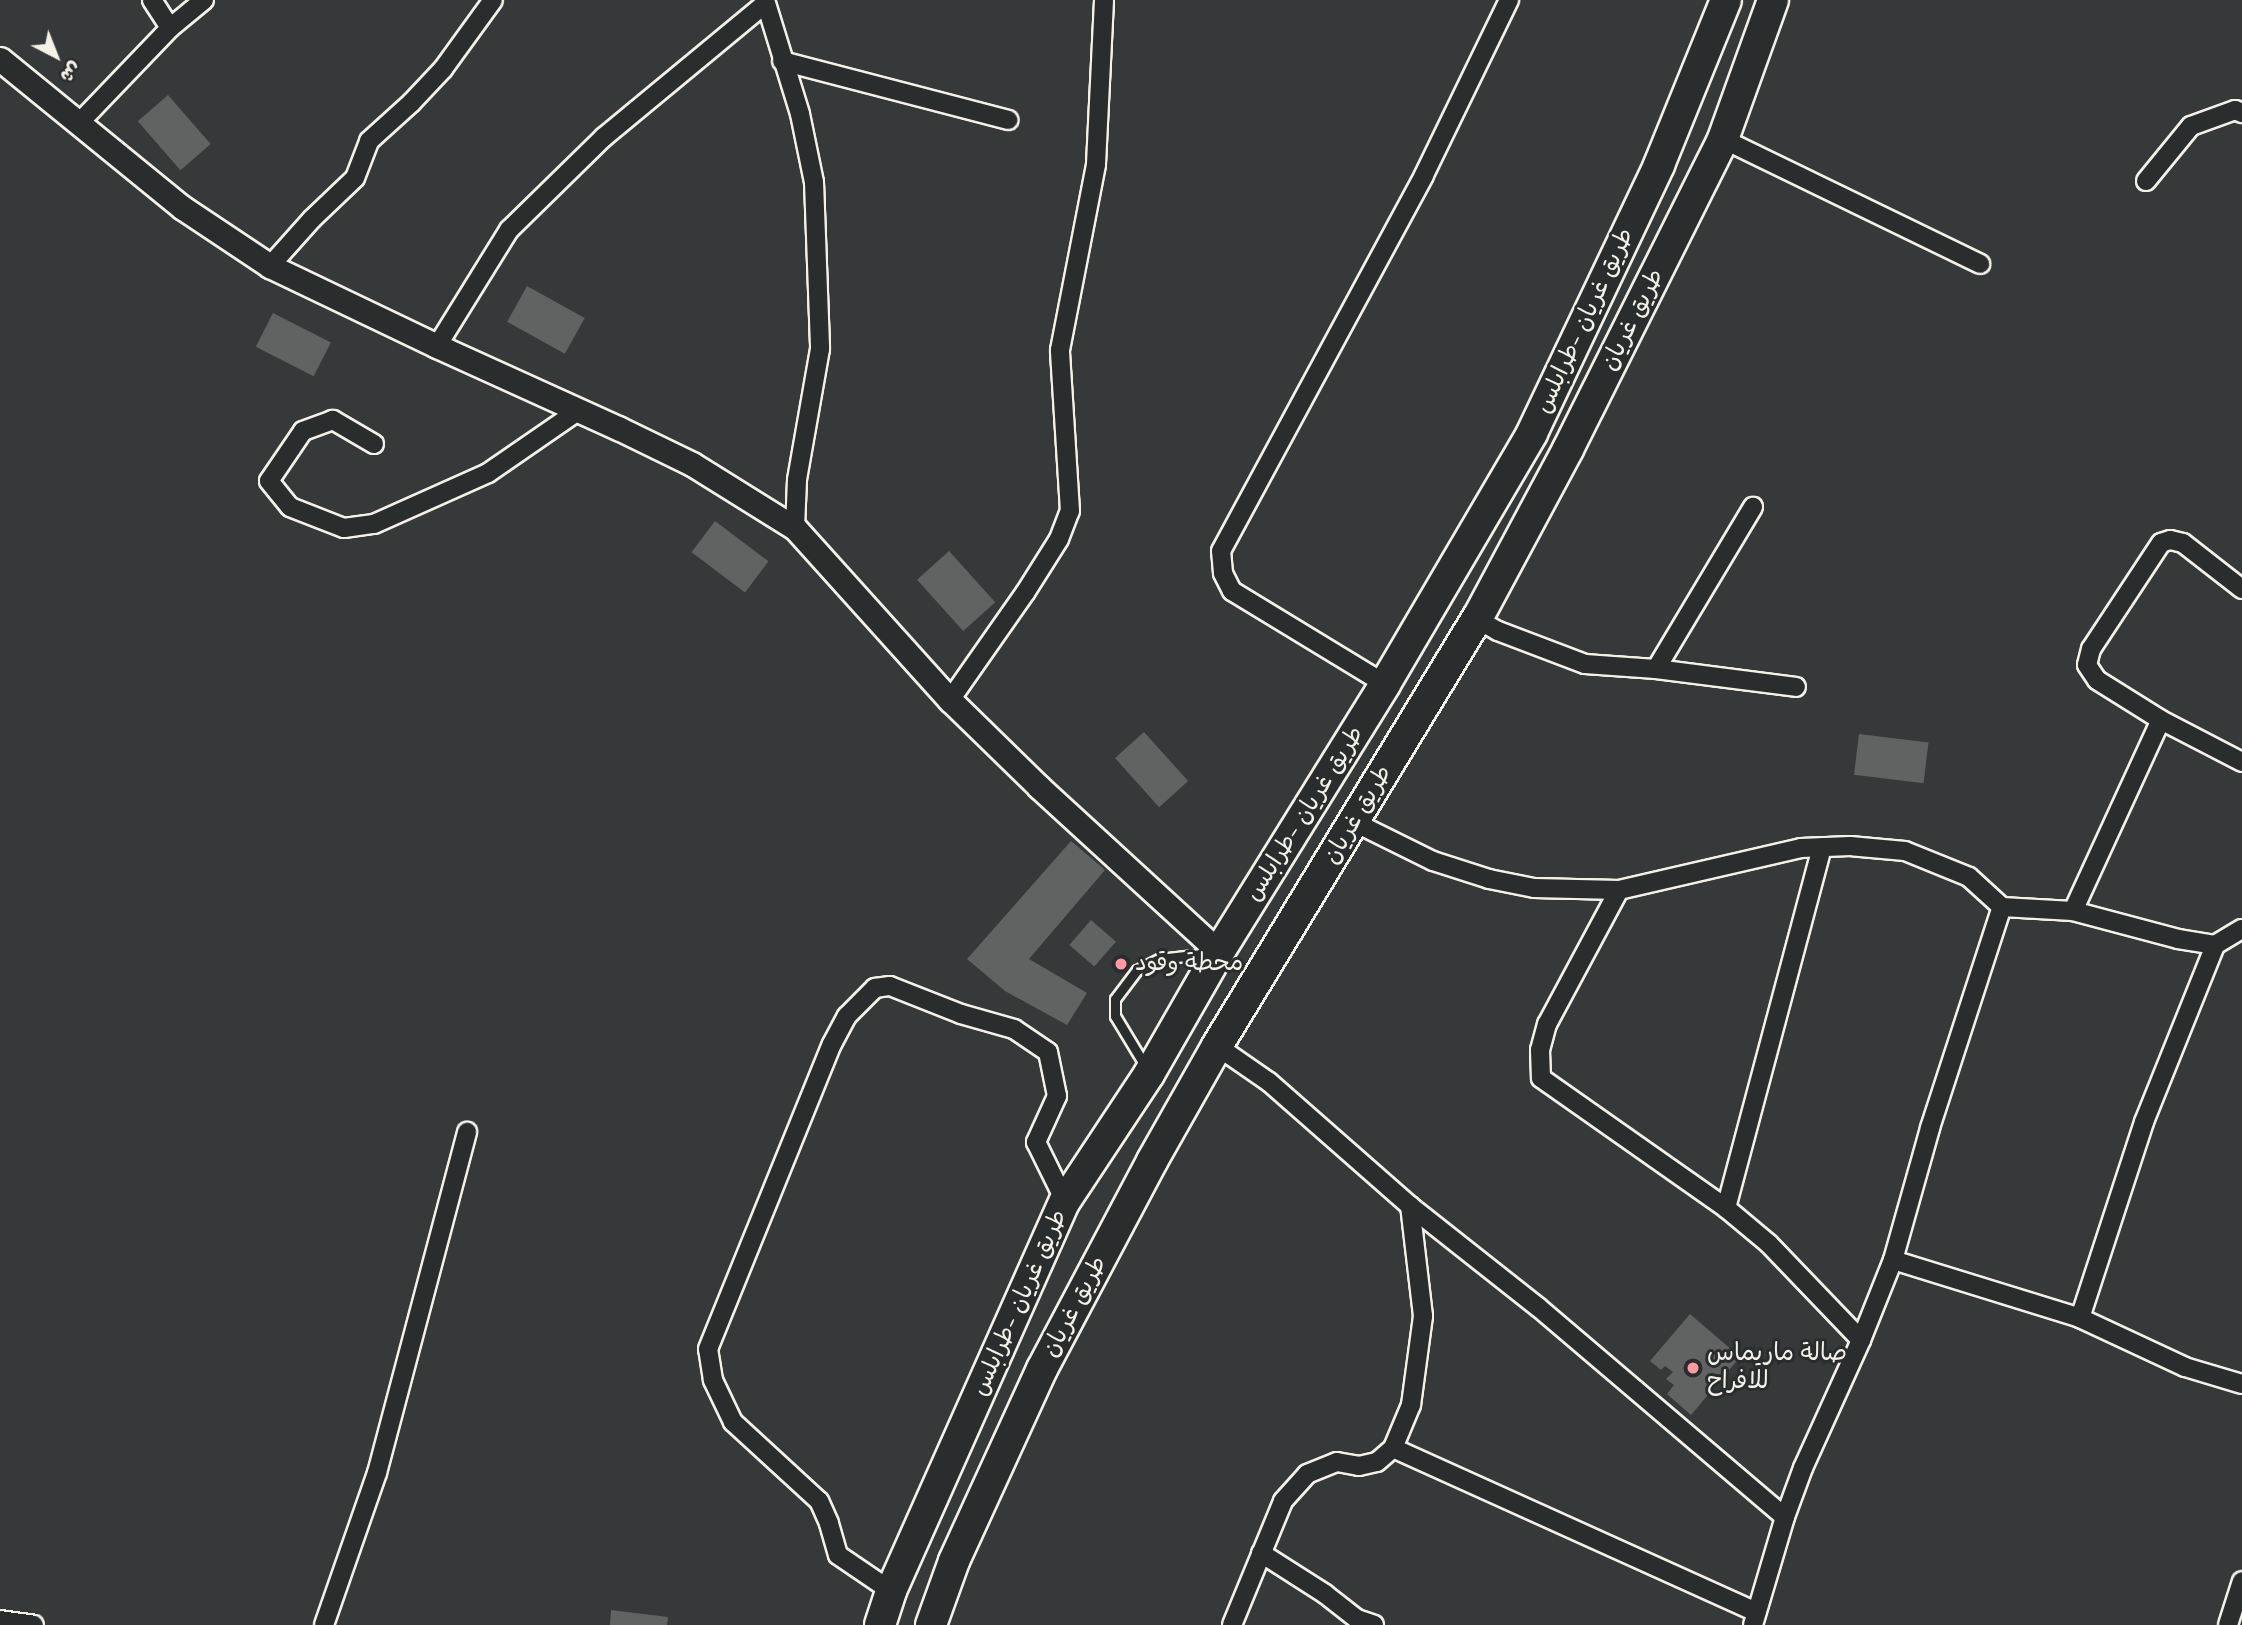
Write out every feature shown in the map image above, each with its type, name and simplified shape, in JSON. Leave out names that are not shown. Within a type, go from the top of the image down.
[{"type":"highway","name":"طريق غريان -طرابلس","points":[[880,1625],[891,1591],[1065,1201],[1149,1074],[1219,952],[1385,684],[1532,433],[1659,165],[1726,0]]},
{"type":"highway","name":"طريق غريان","points":[[931,1625],[954,1561],[1042,1369],[1217,1046],[1477,619],[1568,449],[1723,139],[1773,0]]},
{"type":"highway","points":[[942,1625],[954,1561]]},
{"type":"street","points":[[152,0],[170,28]]},
{"type":"street","points":[[79,123],[170,28],[204,0]]},
{"type":"street","points":[[270,266],[355,178],[369,141],[443,69],[493,0]]},
{"type":"street","points":[[950,700],[1025,593],[1059,539],[1070,511],[1060,350],[1096,164],[1104,0]]},
{"type":"street","points":[[1385,684],[1232,591],[1223,573],[1221,551],[1424,175],[1508,0]]},
{"type":"street","points":[[437,346],[509,230],[604,137],[765,2],[800,114],[814,182],[820,349],[797,480],[795,528]]},
{"type":"street","points":[[0,59],[183,208],[270,266],[692,464],[795,528],[950,700],[1038,787],[1219,952]]},
{"type":"street","points":[[782,61],[1008,120]]},
{"type":"street","points":[[2146,181],[2191,126],[2235,110],[2242,113]]},
{"type":"street","points":[[1723,139],[1980,264]]},
{"type":"street","points":[[374,444],[333,420],[313,427],[303,431],[269,481],[289,507],[344,527],[374,524],[488,473],[578,411]]},
{"type":"street","points":[[1656,669],[1753,507]]},
{"type":"street","points":[[2242,589],[2183,543],[2170,540],[2161,543],[2091,649],[2087,665],[2097,680],[2161,720],[2242,762]]},
{"type":"street","points":[[1477,619],[1498,631],[1585,664],[1656,669],[1796,687]]},
{"type":"street","points":[[2073,911],[2161,720]]},
{"type":"street","points":[[1354,822],[1433,861],[1489,879],[1534,888],[1619,890],[1801,848],[1850,846],[1905,851],[1969,877],[2002,907],[2073,911],[2178,939],[2215,945]]},
{"type":"street","points":[[1726,1208],[1822,848]]},
{"type":"street","points":[[1619,890],[1547,1024],[1540,1050],[1541,1077],[1726,1208],[1769,1244],[1861,1340]]},
{"type":"street","points":[[1393,1448],[1755,1618],[1784,1517],[1893,1260],[1930,1128],[2002,907]]},
{"type":"street","points":[[2080,1318],[2144,1122],[2215,945],[2242,929]]},
{"type":"street","points":[[891,1591],[838,1555],[829,1523],[819,1501],[733,1422],[713,1380],[708,1349],[832,1044],[848,1016],[875,988],[890,986],[961,1014],[1014,1028],[1048,1052],[1057,1096],[1037,1142],[1065,1201]]},
{"type":"street","points":[[1217,1046],[1269,1082],[1410,1206],[1538,1307],[1784,1517]]},
{"type":"street","points":[[324,1625],[377,1472],[467,1132]]},
{"type":"street","points":[[1232,1625],[1283,1501],[1307,1474],[1337,1462],[1359,1466],[1377,1462],[1393,1448],[1411,1405],[1423,1316],[1410,1206]]},
{"type":"street","points":[[1893,1260],[2080,1318],[2185,1367],[2242,1384]]},
{"type":"street","points":[[1261,1553],[1357,1619],[1374,1625]]},
{"type":"street","points":[[2228,1625],[2242,1581]]},
{"type":"street","points":[[0,1620],[34,1625]]},
{"type":"lane","points":[[1149,1074],[1115,1016],[1115,999],[1137,970],[1159,959],[1219,952]]},
{"type":"building","points":[[168,95],[211,144],[180,170],[138,121]]},
{"type":"building","points":[[527,286],[585,318],[565,354],[507,322]]},
{"type":"building","points":[[273,313],[331,343],[314,376],[256,347]]},
{"type":"building","points":[[715,521],[769,561],[745,592],[692,552]]},
{"type":"building","points":[[949,551],[995,602],[963,631],[917,580]]},
{"type":"building","points":[[1144,732],[1188,781],[1159,807],[1115,758]]},
{"type":"building","points":[[1859,734],[1928,743],[1923,783],[1854,775]]},
{"type":"building","points":[[1071,841],[1105,870],[1029,959],[1087,993],[1067,1025],[1005,991],[967,959]]},
{"type":"building","points":[[1091,920],[1116,942],[1094,967],[1069,945]]},
{"type":"building","points":[[1690,1314],[1740,1357],[1691,1415],[1667,1394],[1674,1385],[1666,1379],[1673,1372],[1665,1366],[1661,1370],[1650,1361]]},
{"type":"building","points":[[611,1610],[668,1617],[667,1625],[610,1625]]},
{"type":"place","name":"محطة وقود","points":[[1121,964]]},
{"type":"place","name":"صالة ماريماس للافراح","points":[[1693,1368]]}]
